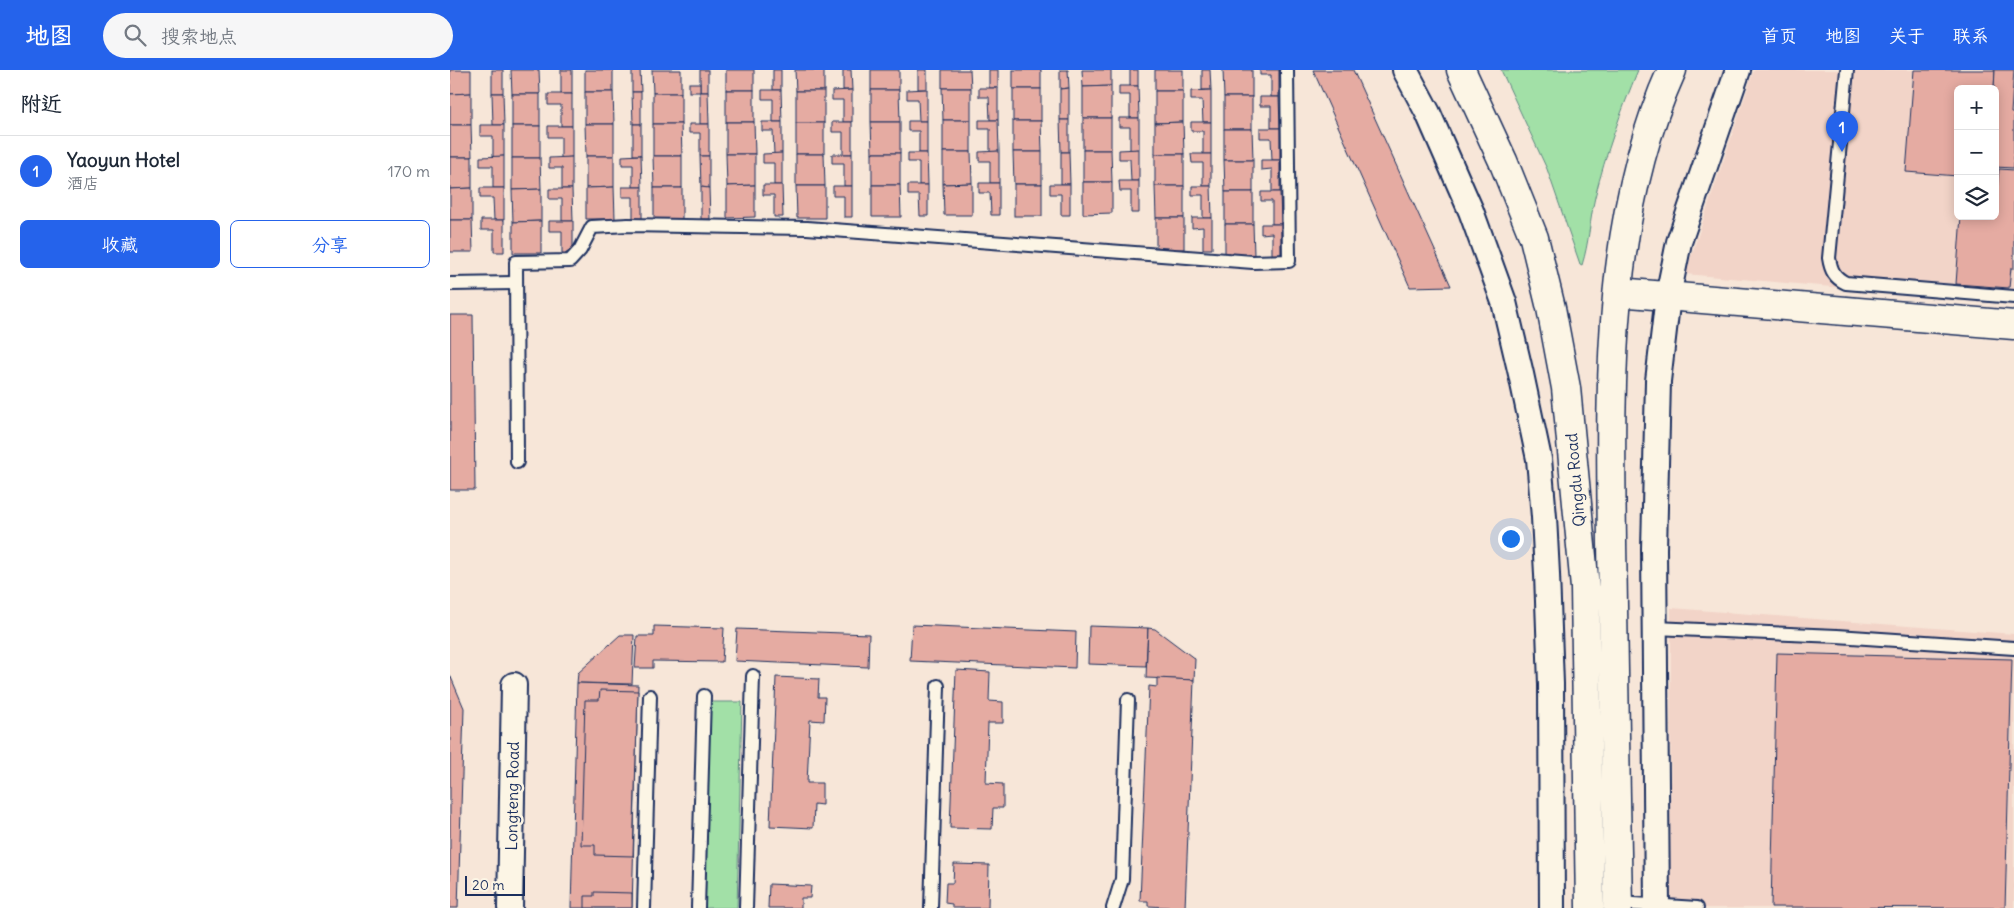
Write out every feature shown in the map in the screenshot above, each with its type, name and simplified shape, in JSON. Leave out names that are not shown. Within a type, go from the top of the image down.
[{"type":"main road","name":"Qingdu Road","points":[[1460,70],[1503,161],[1534,238],[1551,308],[1566,388],[1585,588],[1590,908]]},
{"type":"main road","name":"Qingdu Road","points":[[1618,906],[1611,468],[1612,392],[1618,292],[1626,220],[1654,117],[1672,70]]},
{"type":"main road","points":[[1618,292],[2014,325]]},
{"type":"street","points":[[1405,70],[1428,113],[1472,211],[1504,302],[1538,459],[1548,574],[1551,684],[1552,908]]},
{"type":"street","points":[[1657,907],[1654,549],[1657,398],[1668,296],[1679,242],[1738,70]]},
{"type":"street","name":"Longteng Road","points":[[510,908],[514,685]]},
{"type":"lane","points":[[517,462],[516,262],[570,261],[580,250],[592,227],[628,225],[807,228],[1253,262],[1289,261],[1287,70]]},
{"type":"lane","points":[[1847,70],[1829,258],[1834,274],[1839,280],[1846,283],[2014,297]]},
{"type":"lane","points":[[450,284],[515,283]]},
{"type":"lane","points":[[1654,628],[1837,636],[2014,648]]},
{"type":"lane","points":[[746,908],[753,676]]},
{"type":"lane","points":[[931,908],[938,686]]},
{"type":"lane","points":[[644,908],[650,696]]},
{"type":"lane","points":[[698,908],[704,696]]},
{"type":"lane","points":[[1113,908],[1122,880],[1128,700]]},
{"type":"lane","points":[[1618,906],[1697,908]]},
{"type":"shaded area","points":[[1754,70],[2014,70],[2014,303],[1685,274]]},
{"type":"shaded area","points":[[1671,608],[2014,634],[2014,908],[1670,908]]},
{"type":"green space","points":[[1501,70],[1638,70],[1604,164],[1595,197],[1582,265],[1580,264],[1547,169]]},
{"type":"green space","points":[[709,702],[742,702],[737,908],[704,908]]},
{"type":"building","points":[[450,70],[471,70],[471,93],[450,94]]},
{"type":"building","points":[[492,70],[503,70],[503,93],[492,93]]},
{"type":"building","points":[[511,70],[539,70],[540,94],[512,94]]},
{"type":"building","points":[[561,70],[572,70],[572,94],[561,94]]},
{"type":"building","points":[[585,70],[613,70],[613,92],[585,92]]},
{"type":"building","points":[[632,70],[640,70],[641,92],[632,92]]},
{"type":"building","points":[[652,70],[681,70],[681,93],[653,93]]},
{"type":"building","points":[[700,70],[708,70],[708,92],[700,92]]},
{"type":"building","points":[[726,70],[754,70],[754,90],[726,90]]},
{"type":"building","points":[[773,70],[781,70],[781,90],[773,90]]},
{"type":"building","points":[[795,70],[824,70],[824,91],[796,91]]},
{"type":"building","points":[[843,70],[851,70],[852,90],[843,90]]},
{"type":"building","points":[[871,70],[899,70],[899,90],[871,90]]},
{"type":"building","points":[[918,70],[927,70],[927,89],[918,89]]},
{"type":"building","points":[[942,70],[970,70],[971,88],[942,88]]},
{"type":"building","points":[[989,70],[998,70],[998,88],[989,88]]},
{"type":"building","points":[[1013,70],[1041,70],[1041,89],[1013,89]]},
{"type":"building","points":[[1060,70],[1068,70],[1069,88],[1060,89]]},
{"type":"building","points":[[1082,70],[1111,70],[1111,86],[1083,87]]},
{"type":"building","points":[[1130,70],[1138,70],[1138,86],[1130,86]]},
{"type":"building","points":[[1155,70],[1183,70],[1183,91],[1155,91]]},
{"type":"building","points":[[1202,70],[1210,70],[1211,90],[1202,90]]},
{"type":"building","points":[[1223,70],[1252,70],[1252,97],[1224,97]]},
{"type":"building","points":[[1260,70],[1279,70],[1279,97],[1271,97],[1271,75],[1260,75]]},
{"type":"building","points":[[1313,70],[1353,70],[1451,286],[1410,287]]},
{"type":"building","points":[[1914,70],[1995,70],[1994,85],[1954,85],[1954,176],[1906,172]]},
{"type":"building","points":[[1995,70],[2014,70],[2011,113],[2014,113],[2014,168],[1999,167],[1999,85],[1994,85]]},
{"type":"building","points":[[689,83],[700,83],[700,92],[689,92]]},
{"type":"building","points":[[1111,86],[1111,118],[1083,118],[1083,87]]},
{"type":"building","points":[[1119,86],[1138,86],[1139,118],[1130,118],[1130,95],[1119,95]]},
{"type":"building","points":[[942,88],[971,88],[971,120],[943,120]]},
{"type":"building","points":[[979,88],[998,88],[998,120],[990,120],[989,97],[979,97]]},
{"type":"building","points":[[1069,88],[1069,120],[1060,120],[1060,89]]},
{"type":"building","points":[[927,89],[927,121],[919,121],[918,99],[907,99],[907,90]]},
{"type":"building","points":[[1013,89],[1041,89],[1041,121],[1013,121]]},
{"type":"building","points":[[726,90],[754,90],[754,122],[726,122]]},
{"type":"building","points":[[762,90],[781,90],[782,122],[773,122],[773,99],[762,99]]},
{"type":"building","points":[[852,90],[852,122],[843,122],[843,100],[832,100],[832,91]]},
{"type":"building","points":[[871,90],[899,90],[900,122],[871,122]]},
{"type":"building","points":[[1211,90],[1211,122],[1203,122],[1202,100],[1191,100],[1191,91]]},
{"type":"building","points":[[796,91],[824,91],[824,123],[796,123]]},
{"type":"building","points":[[1155,91],[1183,91],[1183,122],[1155,123]]},
{"type":"building","points":[[585,92],[613,92],[614,124],[585,124]]},
{"type":"building","points":[[632,92],[641,92],[641,124],[633,124]]},
{"type":"building","points":[[700,92],[708,92],[709,124],[700,124]]},
{"type":"building","points":[[471,93],[471,125],[450,125],[450,94]]},
{"type":"building","points":[[492,93],[503,93],[504,125],[493,125]]},
{"type":"building","points":[[653,93],[681,93],[681,124],[653,124]]},
{"type":"building","points":[[512,94],[540,94],[540,126],[512,126]]},
{"type":"building","points":[[548,94],[572,94],[572,126],[561,126],[561,105],[548,105]]},
{"type":"building","points":[[1224,97],[1252,97],[1252,129],[1224,129]]},
{"type":"building","points":[[1260,97],[1279,97],[1280,128],[1271,128],[1271,106],[1260,106]]},
{"type":"building","points":[[1083,118],[1111,118],[1111,150],[1083,150]]},
{"type":"building","points":[[1119,118],[1139,118],[1139,149],[1130,150],[1130,127],[1119,127]]},
{"type":"building","points":[[943,120],[971,120],[971,152],[943,152]]},
{"type":"building","points":[[979,120],[998,120],[999,151],[990,152],[990,129],[979,129]]},
{"type":"building","points":[[1060,120],[1069,120],[1069,152],[1061,152]]},
{"type":"building","points":[[908,121],[927,121],[927,153],[919,153],[919,131],[908,131]]},
{"type":"building","points":[[1013,121],[1041,121],[1042,152],[1013,152]]},
{"type":"building","points":[[726,122],[754,122],[755,154],[726,154]]},
{"type":"building","points":[[762,122],[782,122],[782,153],[774,154],[773,131],[762,131]]},
{"type":"building","points":[[832,122],[852,122],[852,154],[843,154],[843,132],[832,132]]},
{"type":"building","points":[[871,122],[900,122],[900,153],[872,153]]},
{"type":"building","points":[[1183,122],[1184,154],[1155,154],[1155,123]]},
{"type":"building","points":[[1191,122],[1211,122],[1211,154],[1203,154],[1203,131],[1191,131]]},
{"type":"building","points":[[796,123],[824,123],[824,154],[796,154]]},
{"type":"building","points":[[585,124],[614,124],[614,156],[586,156]]},
{"type":"building","points":[[633,124],[641,124],[641,155],[633,155]]},
{"type":"building","points":[[653,124],[681,124],[682,156],[653,156]]},
{"type":"building","points":[[689,124],[709,124],[709,156],[700,156],[700,133],[689,133]]},
{"type":"building","points":[[450,125],[471,125],[472,157],[450,157]]},
{"type":"building","points":[[480,125],[504,125],[504,156],[493,157],[493,136],[480,136]]},
{"type":"building","points":[[512,126],[540,126],[540,158],[512,158]]},
{"type":"building","points":[[548,126],[572,126],[572,157],[561,158],[561,137],[548,137]]},
{"type":"building","points":[[1260,128],[1280,128],[1280,160],[1272,160],[1271,138],[1260,138]]},
{"type":"building","points":[[1224,129],[1252,129],[1253,160],[1224,160]]},
{"type":"building","points":[[1139,149],[1139,181],[1131,181],[1130,159],[1119,159],[1119,150]]},
{"type":"building","points":[[1083,150],[1111,150],[1112,182],[1083,182]]},
{"type":"building","points":[[999,151],[999,183],[990,183],[990,161],[979,161],[979,152]]},
{"type":"building","points":[[943,152],[971,152],[972,183],[943,184]]},
{"type":"building","points":[[1013,152],[1042,152],[1042,184],[1014,184]]},
{"type":"building","points":[[1061,152],[1069,152],[1070,184],[1061,184]]},
{"type":"building","points":[[782,153],[782,185],[774,185],[774,163],[763,163],[763,154]]},
{"type":"building","points":[[872,153],[900,153],[900,185],[872,185]]},
{"type":"building","points":[[908,153],[927,153],[928,185],[919,185],[919,162],[908,162]]},
{"type":"building","points":[[726,154],[755,154],[755,185],[727,186]]},
{"type":"building","points":[[796,154],[824,154],[825,186],[796,186]]},
{"type":"building","points":[[832,154],[852,154],[852,186],[844,186],[844,163],[832,163]]},
{"type":"building","points":[[1155,154],[1184,154],[1184,186],[1155,186]]},
{"type":"building","points":[[1191,154],[1211,154],[1211,186],[1203,186],[1203,163],[1192,163]]},
{"type":"building","points":[[641,155],[642,187],[633,187],[633,165],[622,165],[622,156]]},
{"type":"building","points":[[504,156],[504,188],[493,188],[493,166],[480,166],[480,157]]},
{"type":"building","points":[[586,156],[614,156],[614,187],[586,188]]},
{"type":"building","points":[[653,156],[682,156],[682,188],[654,188]]},
{"type":"building","points":[[700,156],[709,156],[709,188],[701,187]]},
{"type":"building","points":[[450,157],[472,157],[472,188],[450,189]]},
{"type":"building","points":[[572,157],[572,189],[562,189],[562,168],[549,168],[549,158]]},
{"type":"building","points":[[512,158],[540,158],[541,189],[512,190]]},
{"type":"building","points":[[1224,160],[1253,160],[1253,192],[1225,192]]},
{"type":"building","points":[[1261,160],[1280,160],[1280,192],[1272,192],[1272,169],[1261,170]]},
{"type":"building","points":[[1999,169],[2014,170],[2014,268],[2011,268],[2009,288],[1956,284],[1961,220],[1999,220]]},
{"type":"building","points":[[1119,181],[1139,181],[1139,213],[1131,213],[1131,191],[1120,191]]},
{"type":"building","points":[[1083,182],[1112,182],[1112,213],[1083,214]]},
{"type":"building","points":[[972,183],[972,215],[944,215],[943,184]]},
{"type":"building","points":[[979,183],[999,183],[999,215],[991,215],[990,193],[979,193]]},
{"type":"building","points":[[1014,184],[1042,184],[1042,216],[1014,216]]},
{"type":"building","points":[[1050,184],[1070,184],[1070,215],[1061,215],[1061,194],[1050,194]]},
{"type":"building","points":[[755,185],[755,217],[727,218],[727,186]]},
{"type":"building","points":[[763,185],[782,185],[783,217],[774,217],[774,195],[763,195]]},
{"type":"building","points":[[872,185],[900,185],[901,217],[872,217]]},
{"type":"building","points":[[908,185],[928,185],[928,216],[920,216],[919,195],[908,195]]},
{"type":"building","points":[[796,186],[825,186],[825,218],[797,218]]},
{"type":"building","points":[[833,186],[852,186],[852,217],[844,217],[844,196],[833,196]]},
{"type":"building","points":[[1155,186],[1184,186],[1184,218],[1156,218]]},
{"type":"building","points":[[1192,186],[1211,186],[1212,218],[1203,218],[1203,195],[1192,195]]},
{"type":"building","points":[[614,187],[615,219],[586,219],[586,188]]},
{"type":"building","points":[[622,187],[642,187],[642,219],[633,219],[633,197],[622,197]]},
{"type":"building","points":[[701,187],[709,188],[710,219],[701,219]]},
{"type":"building","points":[[472,188],[472,220],[450,220],[450,189]]},
{"type":"building","points":[[480,188],[504,188],[504,220],[494,220],[493,198],[480,198]]},
{"type":"building","points":[[654,188],[682,188],[682,220],[654,220]]},
{"type":"building","points":[[541,189],[541,221],[513,222],[512,190]]},
{"type":"building","points":[[549,189],[572,189],[573,221],[562,221],[562,199],[549,199]]},
{"type":"building","points":[[1225,192],[1253,192],[1253,224],[1225,224]]},
{"type":"building","points":[[1261,192],[1280,192],[1281,224],[1272,224],[1272,201],[1261,201]]},
{"type":"building","points":[[1156,218],[1184,218],[1184,249],[1156,250]]},
{"type":"building","points":[[1192,218],[1212,218],[1212,249],[1203,249],[1203,227],[1192,228]]},
{"type":"building","points":[[450,220],[472,220],[473,252],[450,252]]},
{"type":"building","points":[[481,220],[504,220],[504,252],[494,252],[494,230],[481,230]]},
{"type":"building","points":[[541,221],[541,253],[513,253],[513,222]]},
{"type":"building","points":[[549,221],[573,221],[573,253],[562,253],[562,231],[549,231]]},
{"type":"building","points":[[1225,224],[1253,224],[1254,255],[1225,256]]},
{"type":"building","points":[[1261,224],[1281,224],[1281,255],[1272,255],[1272,233],[1261,234]]},
{"type":"building","points":[[450,315],[473,315],[475,490],[450,490]]},
{"type":"building","points":[[912,625],[1076,632],[1075,668],[910,661]]},
{"type":"building","points":[[654,626],[724,628],[722,662],[653,661],[653,668],[635,668],[637,636],[654,636]]},
{"type":"building","points":[[1089,626],[1148,628],[1146,666],[1088,664]]},
{"type":"building","points":[[1148,628],[1155,629],[1195,659],[1194,680],[1146,678]]},
{"type":"building","points":[[737,629],[869,634],[868,667],[735,661]]},
{"type":"building","points":[[620,635],[634,635],[632,684],[577,683],[578,673]]},
{"type":"building","points":[[1777,653],[2012,659],[2005,908],[1771,907]]},
{"type":"building","points":[[956,670],[990,672],[989,701],[1003,702],[1003,723],[988,723],[986,783],[1003,784],[1003,808],[993,808],[992,829],[950,828]]},
{"type":"building","points":[[450,675],[464,708],[458,908],[450,908]]},
{"type":"building","points":[[776,677],[819,679],[818,697],[825,697],[824,721],[810,720],[807,783],[822,783],[822,805],[814,804],[813,828],[770,826]]},
{"type":"building","points":[[1157,678],[1194,680],[1185,908],[1148,906],[1148,901],[1140,901],[1149,686],[1157,687]]},
{"type":"building","points":[[577,683],[638,685],[632,908],[571,908]]},
{"type":"building","points":[[600,690],[638,691],[633,856],[595,855],[595,845],[581,845],[585,700],[599,700]]},
{"type":"building","points":[[954,864],[989,865],[988,908],[952,908],[952,904],[945,903],[946,883],[953,883]]},
{"type":"building","points":[[769,884],[811,886],[810,898],[801,898],[801,908],[768,908]]},
{"type":"building","points":[[594,892],[632,893],[632,908],[585,908],[585,896],[594,896]]},
{"type":"place","name":"Yaoyun Hotel","points":[[1842,152]]}]
